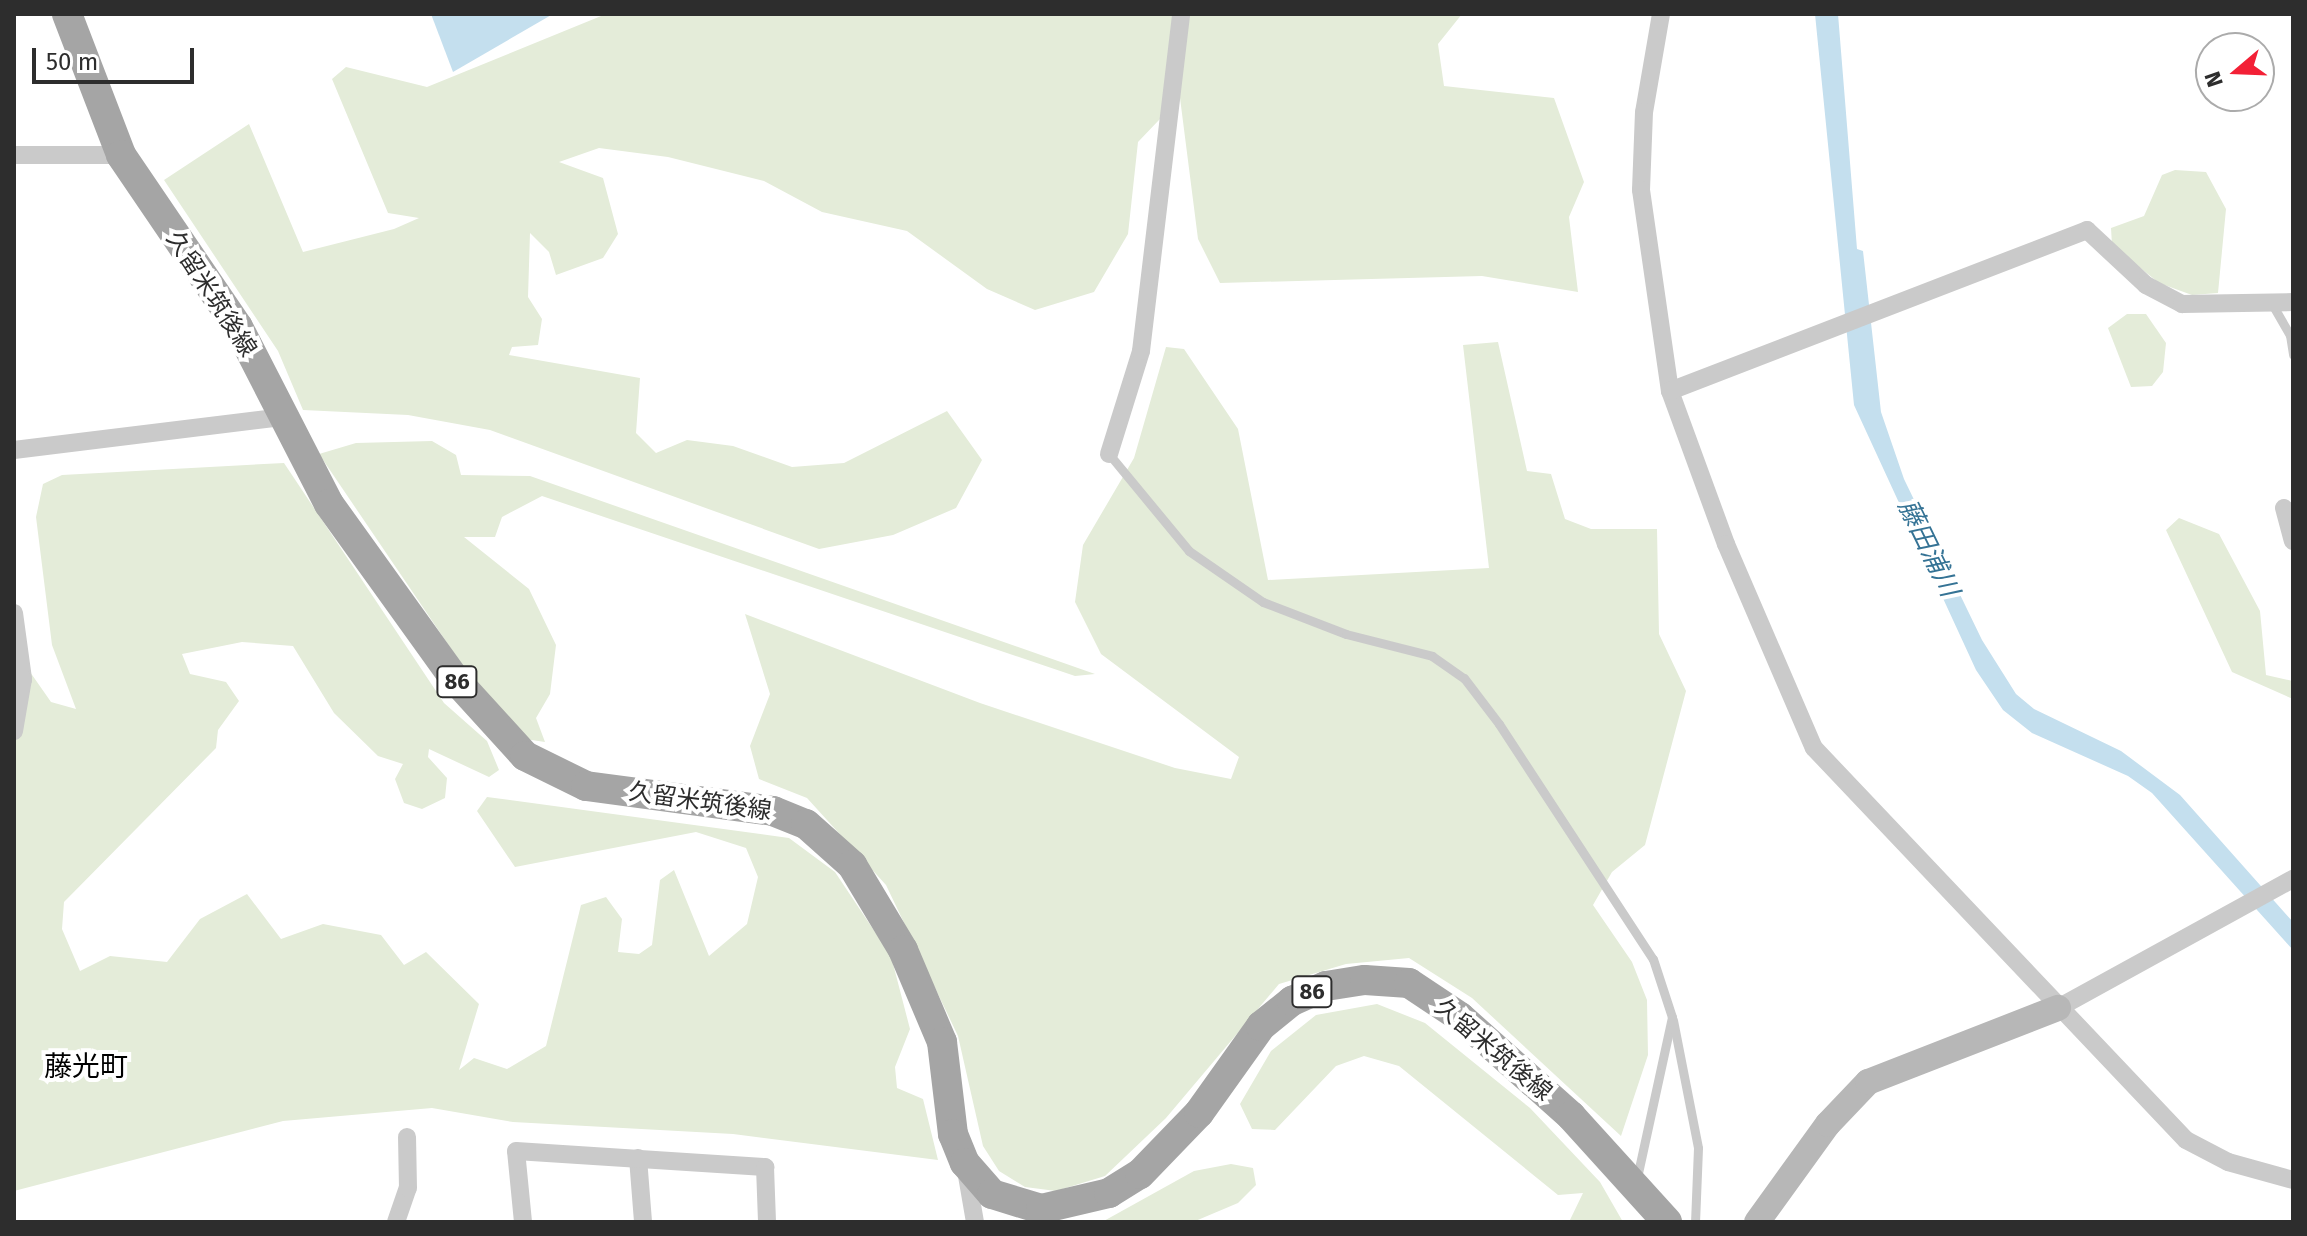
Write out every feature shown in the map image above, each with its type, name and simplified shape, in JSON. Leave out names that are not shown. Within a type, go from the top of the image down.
[{"type":"main road","name":"久留米筑後線","points":[[67,14],[121,155],[238,327],[329,504],[445,666],[525,756],[586,786],[773,811],[806,824],[852,865],[903,950],[942,1042],[953,1134],[965,1163],[992,1194],[1041,1209],[1109,1193],[1140,1174],[1199,1113],[1261,1026],[1303,996],[1365,980],[1409,983],[1460,1017],[1571,1116],[1667,1222]]},
{"type":"street","points":[[1109,454],[1141,351],[1181,14]]},
{"type":"street","points":[[1661,14],[1644,112],[1641,190],[1670,391],[1726,544],[1814,748],[2186,1140],[2228,1162],[2293,1180]]},
{"type":"street","points":[[14,155],[121,155]]},
{"type":"street","points":[[1670,391],[2087,230],[2146,285],[2182,304],[2293,302]]},
{"type":"street","points":[[14,450],[282,417]]},
{"type":"street","points":[[2288,507],[2293,541]]},
{"type":"street","points":[[14,613],[23,679],[14,731]]},
{"type":"street","points":[[1757,1222],[1828,1124],[1868,1082],[2058,1008],[2293,879]]},
{"type":"street","points":[[396,1222],[408,1188],[407,1137]]},
{"type":"street","points":[[523,1222],[516,1151],[765,1167],[767,1222]]},
{"type":"street","points":[[638,1158],[643,1222]]},
{"type":"street","points":[[965,1163],[975,1222]]},
{"type":"lane","points":[[2272,304],[2292,336],[2293,355]]},
{"type":"lane","points":[[1109,454],[1189,551],[1263,602],[1346,634],[1432,656],[1464,678],[1653,959],[1672,1017],[1698,1148],[1695,1222]]},
{"type":"lane","points":[[1635,1185],[1672,1017]]},
{"type":"green space","points":[[606,14],[1462,14],[1438,44],[1444,86],[1554,98],[1584,182],[1569,217],[1578,292],[1482,276],[1220,283],[1198,239],[1180,98],[1138,142],[1128,234],[1094,292],[1035,310],[987,289],[907,231],[822,212],[764,181],[668,157],[599,148],[559,162],[603,178],[618,234],[603,258],[556,275],[549,252],[530,233],[528,297],[542,319],[538,345],[512,347],[509,355],[640,378],[636,433],[656,453],[687,440],[733,446],[792,467],[844,463],[947,411],[982,460],[956,508],[893,535],[819,549],[490,430],[408,415],[303,410],[278,351],[164,180],[249,124],[303,252],[394,229],[419,218],[388,213],[332,79],[346,67],[427,87]]},
{"type":"green space","points":[[2175,170],[2206,172],[2226,209],[2218,293],[2192,295],[2159,283],[2112,245],[2111,228],[2144,216],[2162,175]]},
{"type":"green space","points":[[2127,314],[2146,314],[2166,343],[2163,372],[2152,386],[2131,387],[2108,328]]},
{"type":"green space","points":[[1498,342],[1527,471],[1551,474],[1565,519],[1591,529],[1657,529],[1659,634],[1686,691],[1645,845],[1612,872],[1593,905],[1632,962],[1647,1000],[1648,1055],[1621,1136],[1472,998],[1409,958],[1346,964],[1279,984],[1166,1118],[1105,1176],[1056,1191],[1025,1187],[999,1171],[983,1146],[958,1036],[886,885],[807,798],[759,779],[750,746],[770,694],[745,614],[980,703],[1175,768],[1231,779],[1239,757],[1101,654],[1075,602],[1083,545],[1134,458],[1166,347],[1184,349],[1238,429],[1268,580],[1489,568],[1463,345]]},
{"type":"green space","points":[[432,441],[456,455],[461,475],[530,476],[1095,674],[1075,676],[542,496],[502,517],[495,537],[464,537],[529,589],[556,645],[550,694],[536,718],[545,742],[525,739],[496,715],[319,454],[356,443]]},
{"type":"green space","points":[[284,463],[444,703],[487,741],[499,770],[489,777],[429,749],[428,757],[447,778],[445,798],[422,809],[404,803],[395,779],[403,764],[378,756],[334,713],[293,646],[242,642],[182,654],[190,674],[226,682],[239,701],[218,730],[216,748],[64,902],[62,929],[80,971],[110,956],[167,962],[200,919],[247,894],[281,939],[323,924],[381,935],[404,965],[426,952],[479,1004],[459,1070],[474,1058],[507,1069],[546,1046],[581,905],[606,897],[622,919],[618,952],[639,954],[652,945],[660,880],[674,870],[709,956],[747,924],[758,877],[746,848],[696,832],[515,867],[477,811],[487,797],[789,838],[835,872],[891,956],[910,1029],[895,1067],[897,1088],[923,1099],[938,1160],[733,1134],[513,1122],[432,1108],[283,1121],[14,1191],[14,649],[51,702],[76,709],[52,645],[36,517],[43,484],[62,475]]},
{"type":"green space","points":[[2179,518],[2219,534],[2260,611],[2266,675],[2293,681],[2293,699],[2232,672],[2166,530]]},
{"type":"green space","points":[[1377,1004],[1425,1023],[1530,1108],[1600,1182],[1623,1222],[1569,1222],[1583,1193],[1558,1195],[1399,1066],[1364,1056],[1336,1066],[1275,1130],[1252,1129],[1240,1104],[1271,1051],[1316,1015]]},
{"type":"green space","points":[[1231,1164],[1253,1168],[1256,1185],[1238,1203],[1193,1222],[1102,1222],[1194,1171]]},
{"type":"water","points":[[431,14],[553,14],[453,72]]},
{"type":"water","name":"藤田浦川","points":[[1815,14],[1838,14],[1857,249],[1863,251],[1881,412],[1904,479],[1982,640],[2016,694],[2034,709],[2121,751],[2180,795],[2293,922],[2293,950],[2152,793],[2128,776],[2032,733],[2003,710],[1976,670],[1854,405]]},
{"type":"district","name":"藤光町","points":[[86,1067]]}]
